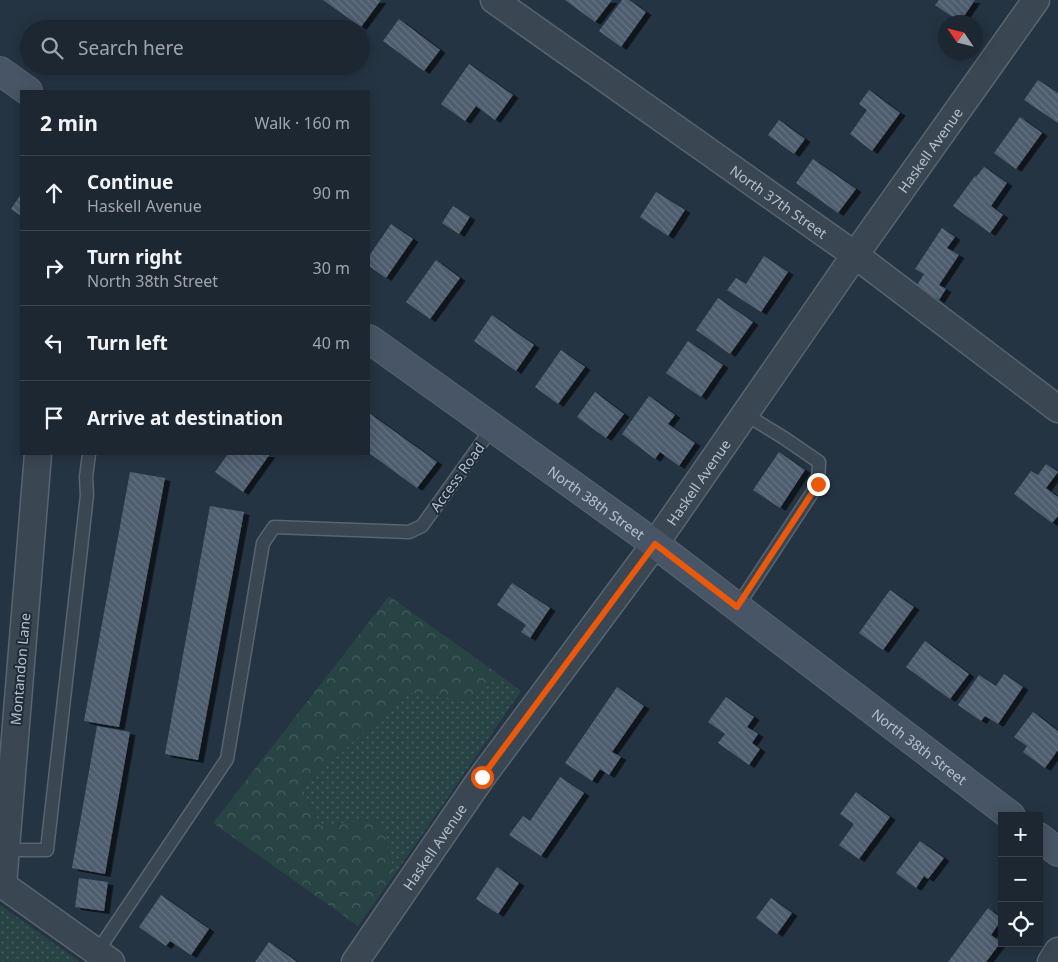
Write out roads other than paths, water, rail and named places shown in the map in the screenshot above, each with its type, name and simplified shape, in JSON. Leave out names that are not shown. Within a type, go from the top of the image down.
[{"type":"street","name":"North 37th Street","points":[[494,0],[855,255],[1058,409]]},
{"type":"street","name":"Haskell Avenue","points":[[356,962],[482,777],[655,544],[855,255],[1036,0]]},
{"type":"street","points":[[0,71],[27,90]]},
{"type":"street","name":"North 38th Street","points":[[370,340],[655,544],[1006,812]]},
{"type":"street","name":"Montandon Lane","points":[[38,455],[3,885],[104,957]]},
{"type":"street","points":[[1043,840],[1058,852]]},
{"type":"street","points":[[1050,962],[1058,951]]},
{"type":"lane","points":[[737,607],[818,484],[819,462],[745,414]]},
{"type":"lane","name":"Access Road","points":[[104,957],[227,759],[263,543],[274,527],[409,532],[422,526],[492,428]]},
{"type":"lane","points":[[6,850],[47,850],[87,495],[86,477],[89,455]]}]
